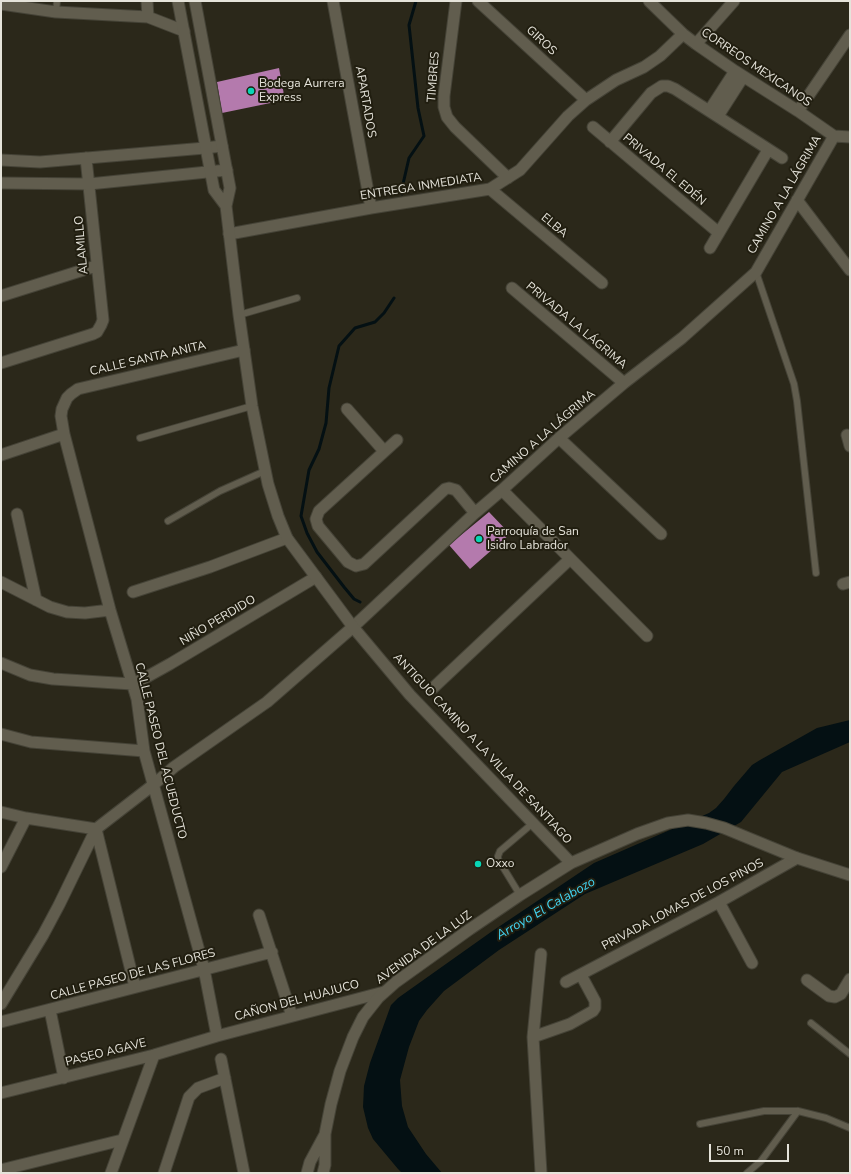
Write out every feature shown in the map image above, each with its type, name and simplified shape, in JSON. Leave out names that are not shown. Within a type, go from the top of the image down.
[{"type":"street","points":[[147,1],[148,17]]},
{"type":"street","name":"ANTIGUO CAMINO A LA VILLA DE SANTIAGO","points":[[178,1],[214,190],[226,206],[252,406],[265,471],[272,501],[287,538],[353,627],[410,695],[571,863]]},
{"type":"street","points":[[194,1],[230,188],[226,206]]},
{"type":"street","name":"APARTADOS","points":[[334,1],[371,208]]},
{"type":"street","name":"TIMBRES","points":[[456,1],[444,96],[444,108],[447,117],[455,127],[508,178]]},
{"type":"street","name":"GIROS","points":[[478,1],[586,100]]},
{"type":"street","name":"CORREOS MEXICANOS","points":[[649,1],[683,34],[696,44],[739,74],[841,136]]},
{"type":"street","points":[[696,44],[734,1]]},
{"type":"street","points":[[1,4],[57,6],[148,17],[184,31]]},
{"type":"street","name":"ENTREGA INMEDIATA","points":[[230,234],[371,208],[490,189],[520,170],[568,116],[586,100],[616,80],[644,67],[660,56],[683,34]]},
{"type":"street","points":[[798,111],[850,35]]},
{"type":"street","points":[[714,114],[739,74]]},
{"type":"street","points":[[610,142],[651,93],[662,86],[668,86],[675,88],[782,158]]},
{"type":"street","name":"PRIVADA EL EDÉN","points":[[593,127],[719,233]]},
{"type":"street","name":"CAMINO A LA LÁGRIMA","points":[[96,829],[174,767],[267,702],[353,627],[475,513],[559,438],[624,383],[682,338],[756,272],[797,200],[841,136]]},
{"type":"street","points":[[1,160],[40,162],[222,146]]},
{"type":"street","points":[[710,248],[768,150]]},
{"type":"street","name":"ALAMILLO","points":[[1,363],[92,334],[99,329],[103,320],[96,266],[86,158]]},
{"type":"street","points":[[1,183],[89,184],[211,173],[227,170]]},
{"type":"street","name":"ELBA","points":[[490,189],[602,283]]},
{"type":"street","points":[[797,200],[850,270]]},
{"type":"street","points":[[1,296],[96,266]]},
{"type":"street","name":"PRIVADA LA LÁGRIMA","points":[[512,288],[624,383]]},
{"type":"street","name":"CALLE SANTA ANITA","points":[[64,403],[71,394],[78,389],[244,350]]},
{"type":"street","name":"CALLE PASEO DEL ACUEDUCTO","points":[[64,403],[61,416],[64,434],[110,610],[137,699],[144,751],[204,969],[217,1036]]},
{"type":"street","points":[[347,409],[384,451]]},
{"type":"street","points":[[1,455],[64,434]]},
{"type":"street","points":[[847,435],[850,446]]},
{"type":"street","points":[[559,438],[661,534]]},
{"type":"street","points":[[397,440],[319,511],[316,519],[318,526],[348,562],[356,566],[364,564],[445,489],[449,488],[456,490],[475,513]]},
{"type":"street","points":[[502,490],[647,636]]},
{"type":"street","points":[[17,514],[36,600]]},
{"type":"street","points":[[134,592],[210,567],[287,538]]},
{"type":"street","points":[[433,688],[570,559]]},
{"type":"street","name":"NIÑO PERDIDO","points":[[132,684],[170,664],[316,577]]},
{"type":"street","points":[[1,582],[50,607],[67,612],[85,613],[110,610]]},
{"type":"street","points":[[1,663],[30,675],[53,679],[132,684]]},
{"type":"street","points":[[1,734],[31,742],[144,751]]},
{"type":"street","points":[[1,812],[26,818],[96,829]]},
{"type":"street","points":[[1,867],[26,818]]},
{"type":"street","name":"AVENIDA DE LA LUZ","points":[[325,1134],[340,1071],[353,1037],[363,1017],[378,998],[396,982],[520,895],[571,863],[590,853],[654,828],[668,823],[688,820],[724,828],[797,858]]},
{"type":"street","points":[[96,829],[135,987]]},
{"type":"street","points":[[1,1004],[47,929],[96,829]]},
{"type":"street","points":[[797,858],[850,875]]},
{"type":"street","name":"PRIVADA LOMAS DE LOS PINOS","points":[[566,982],[719,902],[797,858]]},
{"type":"street","points":[[719,902],[752,963]]},
{"type":"street","points":[[259,916],[292,1016]]},
{"type":"street","name":"CALLE PASEO DE LAS FLORES","points":[[1,1022],[272,952]]},
{"type":"street","points":[[540,1173],[533,1037],[541,954]]},
{"type":"street","points":[[533,1037],[570,1024],[595,1008],[595,1000],[581,975]]},
{"type":"street","points":[[807,980],[829,996],[835,997],[841,994],[850,979]]},
{"type":"street","name":"CAÑON DEL HUAJUCO","points":[[217,1036],[384,992]]},
{"type":"street","points":[[50,1010],[64,1078]]},
{"type":"street","name":"PASEO AGAVE","points":[[1,1093],[154,1055],[217,1036]]},
{"type":"street","points":[[111,1173],[154,1055]]},
{"type":"street","points":[[221,1059],[244,1173]]},
{"type":"street","points":[[164,1173],[189,1097],[198,1088],[225,1078]]},
{"type":"street","points":[[307,1173],[310,1162],[325,1134]]},
{"type":"street","points":[[323,1173],[325,1165],[325,1134]]},
{"type":"street","points":[[1,1170],[122,1140]]},
{"type":"lane","name":"CAMINO A LA LÁGRIMA","points":[[756,272],[794,384],[816,573]]},
{"type":"lane","points":[[239,315],[297,298]]},
{"type":"lane","points":[[140,438],[252,406]]},
{"type":"lane","points":[[168,521],[220,491],[265,471]]},
{"type":"lane","points":[[520,895],[498,859],[498,856],[500,851],[533,823]]},
{"type":"lane","points":[[811,1023],[850,1054]]},
{"type":"lane","points":[[700,1124],[764,1111],[798,1111],[826,1118],[850,1128]]},
{"type":"lane","points":[[747,1173],[761,1161],[798,1111]]},
{"type":"water","name":"Arroyo El Calabozo","points":[[850,720],[850,742],[782,772],[741,822],[703,844],[585,894],[499,950],[444,991],[419,1021],[409,1047],[400,1080],[402,1106],[408,1127],[426,1154],[442,1173],[402,1173],[373,1139],[368,1128],[363,1107],[364,1086],[370,1063],[391,1005],[398,998],[491,932],[594,863],[709,813],[716,808],[752,765],[817,728]]},
{"type":"building","name":"Bodega Aurrera Express","points":[[279,68],[285,100],[222,113],[217,82]]},
{"type":"building","name":"Parroquía de San Isidro Labrador","points":[[489,512],[510,534],[470,569],[449,545]]},
{"type":"waterway","points":[[402,194],[409,158],[424,136],[418,108],[409,25],[416,1]]},
{"type":"waterway","points":[[360,602],[354,599],[317,552],[307,533],[301,516],[309,470],[319,449],[326,423],[329,388],[339,346],[355,328],[375,322],[384,313],[394,298]]},
{"type":"place","name":"Bodega Aurrera Express","points":[[251,91]]},
{"type":"place","name":"Parroquía de San Isidro Labrador","points":[[479,539]]},
{"type":"place","name":"Oxxo","points":[[478,864]]}]
